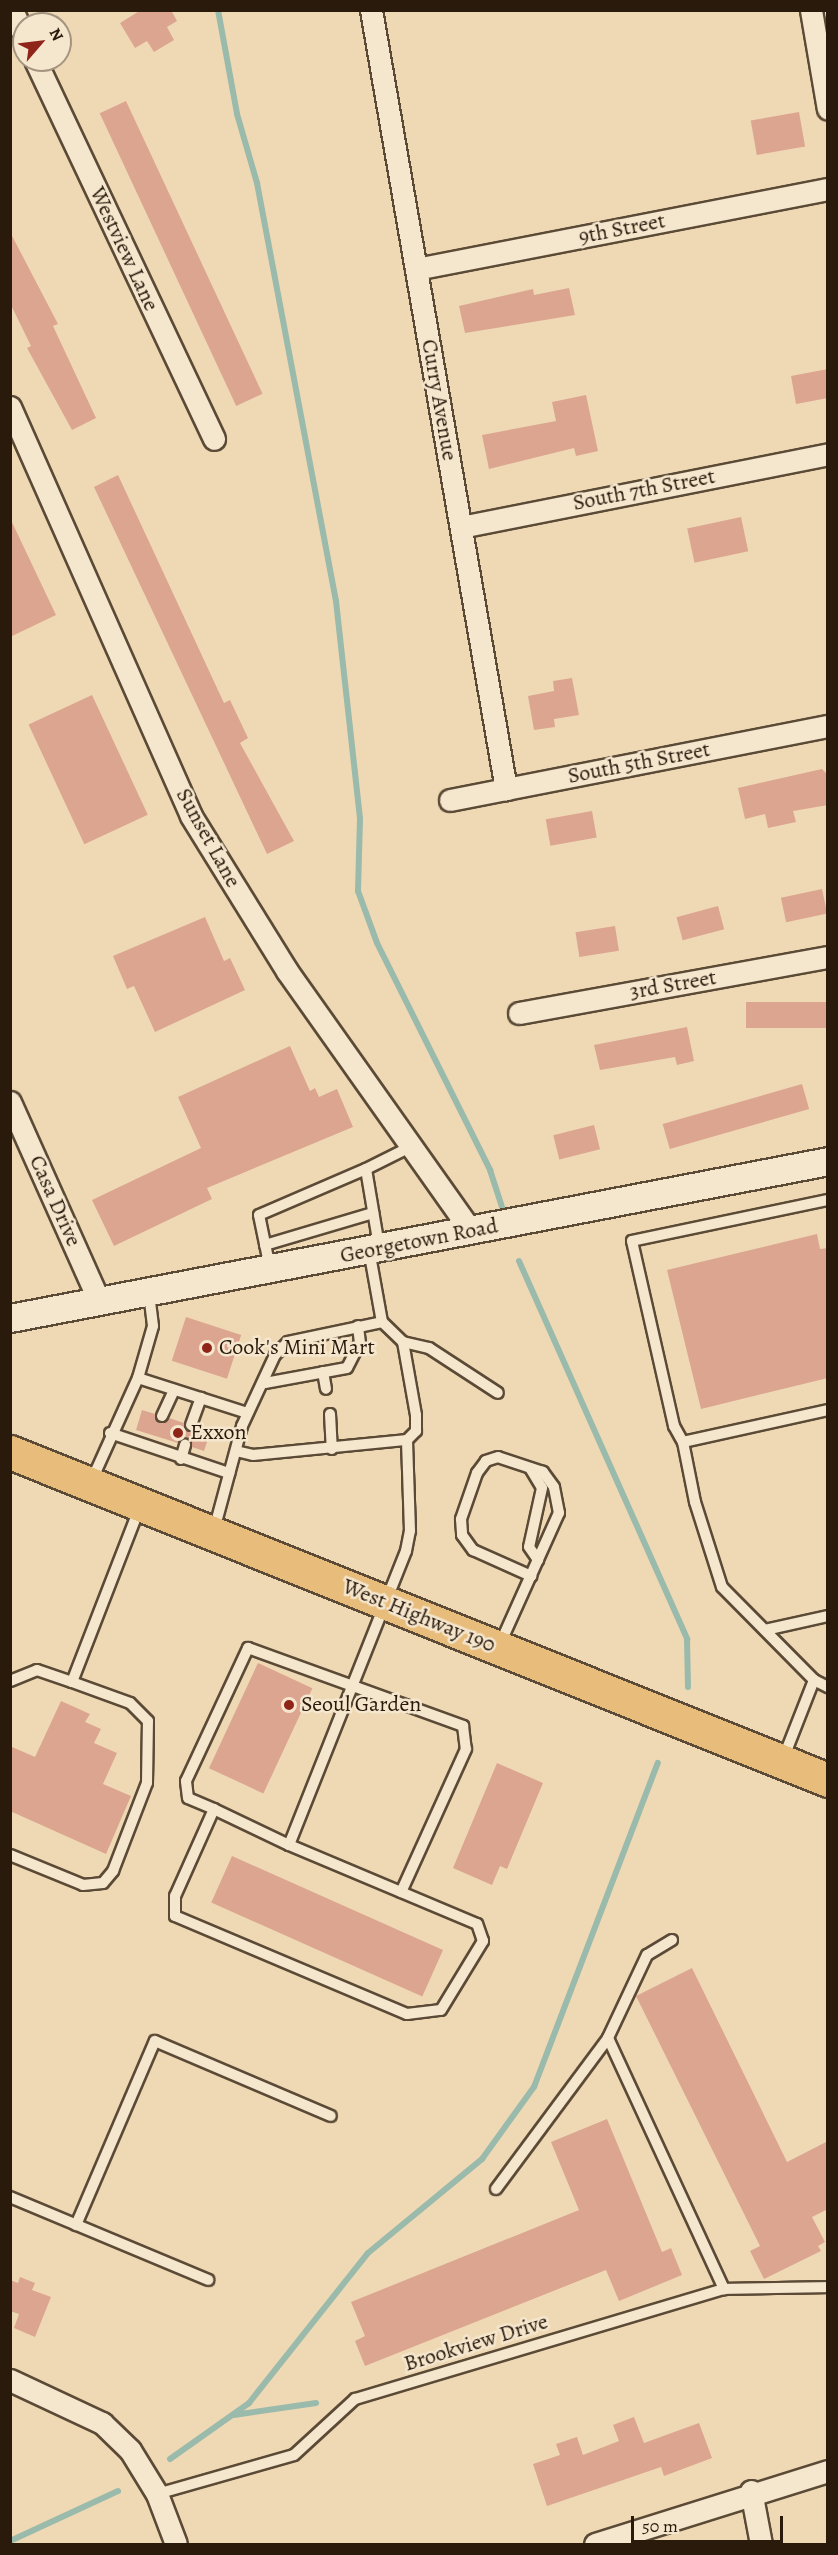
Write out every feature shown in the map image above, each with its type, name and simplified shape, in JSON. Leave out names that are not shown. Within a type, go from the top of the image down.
[{"type":"main road","name":"West Highway 190","points":[[14,1457],[90,1482],[828,1780]]},
{"type":"street","name":"Curry Avenue","points":[[370,10],[506,789]]},
{"type":"street","points":[[811,10],[828,109]]},
{"type":"street","name":"Westview Lane","points":[[41,72],[214,439]]},
{"type":"street","name":"9th Street","points":[[416,269],[828,189]]},
{"type":"street","name":"Sunset Lane","points":[[10,407],[191,816],[287,971],[471,1231]]},
{"type":"street","name":"South 7th Street","points":[[461,527],[828,454]]},
{"type":"street","name":"South 5th Street","points":[[450,801],[828,726]]},
{"type":"street","name":"3rd Street","points":[[519,1013],[828,957]]},
{"type":"street","name":"Casa Drive","points":[[10,1102],[99,1301]]},
{"type":"street","name":"Georgetown Road","points":[[10,1318],[148,1292],[267,1257],[374,1249],[828,1161]]},
{"type":"street","points":[[10,2380],[102,2423],[130,2450],[157,2494],[176,2544]]},
{"type":"street","points":[[595,2544],[751,2492],[828,2471]]},
{"type":"street","points":[[751,2492],[761,2544]]},
{"type":"lane","points":[[374,1213],[267,1257],[259,1215],[366,1169],[411,1146]]},
{"type":"lane","points":[[366,1169],[374,1213],[374,1249],[382,1322],[402,1342],[429,1348],[498,1393]]},
{"type":"lane","points":[[828,1200],[632,1241],[674,1426],[683,1442],[695,1502],[722,1587],[814,1680],[828,1687]]},
{"type":"lane","points":[[90,1482],[110,1433],[138,1378],[153,1326],[148,1292]]},
{"type":"lane","points":[[213,1533],[247,1413],[265,1383],[275,1355],[288,1342],[382,1322]]},
{"type":"lane","points":[[265,1383],[347,1368],[360,1343],[358,1326]]},
{"type":"lane","points":[[236,1451],[253,1455],[407,1440],[416,1431],[416,1415],[402,1342]]},
{"type":"lane","points":[[322,1372],[326,1389]]},
{"type":"lane","points":[[138,1378],[247,1413]]},
{"type":"lane","points":[[162,1416],[174,1390]]},
{"type":"lane","points":[[192,1425],[201,1398]]},
{"type":"lane","points":[[683,1442],[828,1410]]},
{"type":"lane","points":[[330,1414],[332,1449]]},
{"type":"lane","points":[[110,1433],[181,1459],[229,1473]]},
{"type":"lane","points":[[153,1449],[155,1436]]},
{"type":"lane","points":[[289,1845],[387,1603],[410,1531],[407,1440]]},
{"type":"lane","points":[[181,1459],[185,1445]]},
{"type":"lane","points":[[499,1648],[531,1576],[538,1560],[559,1513],[554,1487],[543,1472],[498,1457],[486,1461],[477,1473],[460,1519],[462,1535],[473,1550],[531,1576]]},
{"type":"lane","points":[[530,1468],[542,1488],[529,1547],[538,1560]]},
{"type":"lane","points":[[72,1682],[141,1504]]},
{"type":"lane","points":[[765,1630],[828,1616]]},
{"type":"lane","points":[[214,1809],[175,1896],[175,1916],[407,2014],[441,2010],[483,1941],[477,1924],[289,1845],[214,1809],[188,1797],[186,1781],[248,1648],[354,1684],[463,1726],[466,1749],[401,1892]]},
{"type":"lane","points":[[10,1681],[37,1670],[130,1703],[148,1721],[147,1783],[113,1871],[103,1883],[83,1885],[10,1855]]},
{"type":"lane","points":[[782,1762],[814,1680]]},
{"type":"lane","points":[[496,2189],[608,2038],[647,1955],[672,1940]]},
{"type":"lane","points":[[608,2038],[724,2289]]},
{"type":"lane","points":[[76,2225],[155,2041],[330,2116]]},
{"type":"lane","points":[[10,2197],[208,2280]]},
{"type":"lane","name":"Brookview Drive","points":[[157,2494],[294,2455],[355,2399],[724,2289],[828,2287]]},
{"type":"building","points":[[141,10],[171,10],[177,21],[167,27],[174,40],[154,52],[147,41],[135,48],[120,23]]},
{"type":"building","points":[[126,101],[263,394],[236,406],[100,113]]},
{"type":"building","points":[[799,112],[805,146],[757,155],[751,121]]},
{"type":"building","points":[[10,232],[58,324],[53,326],[96,418],[72,430],[27,348],[31,346],[10,303]]},
{"type":"building","points":[[569,288],[575,315],[465,333],[459,306],[533,289],[534,295]]},
{"type":"building","points":[[828,369],[828,398],[796,404],[791,376]]},
{"type":"building","points":[[586,395],[598,451],[576,456],[574,448],[489,469],[482,435],[556,421],[552,402]]},
{"type":"building","points":[[118,475],[224,703],[230,700],[248,738],[240,743],[294,841],[267,854],[94,487]]},
{"type":"building","points":[[741,517],[748,551],[694,563],[687,528]]},
{"type":"building","points":[[10,518],[56,615],[10,637]]},
{"type":"building","points":[[572,678],[579,715],[554,719],[555,727],[534,730],[528,696],[554,691],[553,681]]},
{"type":"building","points":[[92,695],[148,815],[84,844],[29,725]]},
{"type":"building","points":[[822,769],[828,775],[828,805],[793,811],[796,822],[768,828],[765,814],[745,819],[738,788]]},
{"type":"building","points":[[592,811],[597,838],[550,846],[546,819]]},
{"type":"building","points":[[822,889],[827,913],[786,922],[781,898]]},
{"type":"building","points":[[718,906],[724,929],[683,940],[676,917]]},
{"type":"building","points":[[205,917],[224,961],[230,958],[245,990],[155,1032],[134,986],[127,989],[113,956]]},
{"type":"building","points":[[615,926],[619,951],[579,957],[575,932]]},
{"type":"building","points":[[746,1002],[828,1002],[828,1028],[746,1028]]},
{"type":"building","points":[[687,1027],[694,1061],[677,1065],[675,1057],[600,1070],[594,1045]]},
{"type":"building","points":[[290,1046],[310,1091],[315,1088],[319,1097],[337,1089],[353,1127],[207,1188],[212,1199],[114,1246],[92,1200],[201,1148],[178,1097]]},
{"type":"building","points":[[802,1084],[809,1109],[670,1149],[663,1124]]},
{"type":"building","points":[[594,1125],[600,1149],[559,1159],[553,1135]]},
{"type":"building","points":[[817,1234],[820,1249],[828,1248],[828,1378],[701,1409],[667,1270]]},
{"type":"building","name":"Cook's Mini Mart","points":[[186,1317],[241,1335],[227,1379],[172,1361]]},
{"type":"building","name":"Exxon","points":[[142,1410],[155,1414],[159,1423],[169,1418],[184,1423],[189,1432],[198,1427],[211,1430],[204,1451],[192,1447],[188,1438],[178,1443],[136,1430]]},
{"type":"building","points":[[258,1663],[312,1688],[263,1793],[209,1768]]},
{"type":"building","points":[[61,1701],[90,1714],[85,1722],[101,1729],[94,1743],[117,1753],[103,1784],[131,1796],[106,1854],[10,1811],[10,1746],[35,1757]]},
{"type":"building","points":[[497,1763],[543,1783],[507,1869],[500,1866],[492,1885],[453,1868]]},
{"type":"building","points":[[232,1856],[443,1950],[422,1997],[211,1903]]},
{"type":"building","points":[[692,1968],[787,2162],[828,2141],[828,2209],[812,2217],[825,2242],[818,2246],[821,2251],[764,2279],[750,2251],[760,2246],[636,1996]]},
{"type":"building","points":[[607,2119],[662,2252],[671,2248],[682,2275],[619,2301],[606,2270],[365,2366],[355,2341],[365,2336],[351,2302],[579,2210],[551,2142]]},
{"type":"building","points":[[20,2277],[35,2283],[32,2290],[51,2297],[35,2337],[14,2328],[19,2314],[10,2311],[10,2280],[18,2283]]},
{"type":"building","points":[[634,2417],[644,2443],[699,2423],[712,2458],[664,2476],[661,2467],[547,2506],[533,2464],[560,2455],[556,2444],[577,2437],[583,2455],[619,2441],[613,2425]]},
{"type":"waterway","points":[[218,10],[237,114],[257,183],[336,601],[360,819],[358,891],[377,943],[490,1170],[502,1207]]},
{"type":"waterway","points":[[519,1261],[687,1639],[688,1687]]},
{"type":"waterway","points":[[170,2459],[249,2403],[368,2253],[482,2159],[534,2087],[658,1763]]},
{"type":"waterway","points":[[234,2415],[316,2403]]},
{"type":"waterway","points":[[10,2541],[118,2491]]},
{"type":"place","name":"Cook's Mini Mart","points":[[207,1348]]},
{"type":"place","name":"Exxon","points":[[178,1433]]},
{"type":"place","name":"Seoul Garden","points":[[289,1705]]}]
